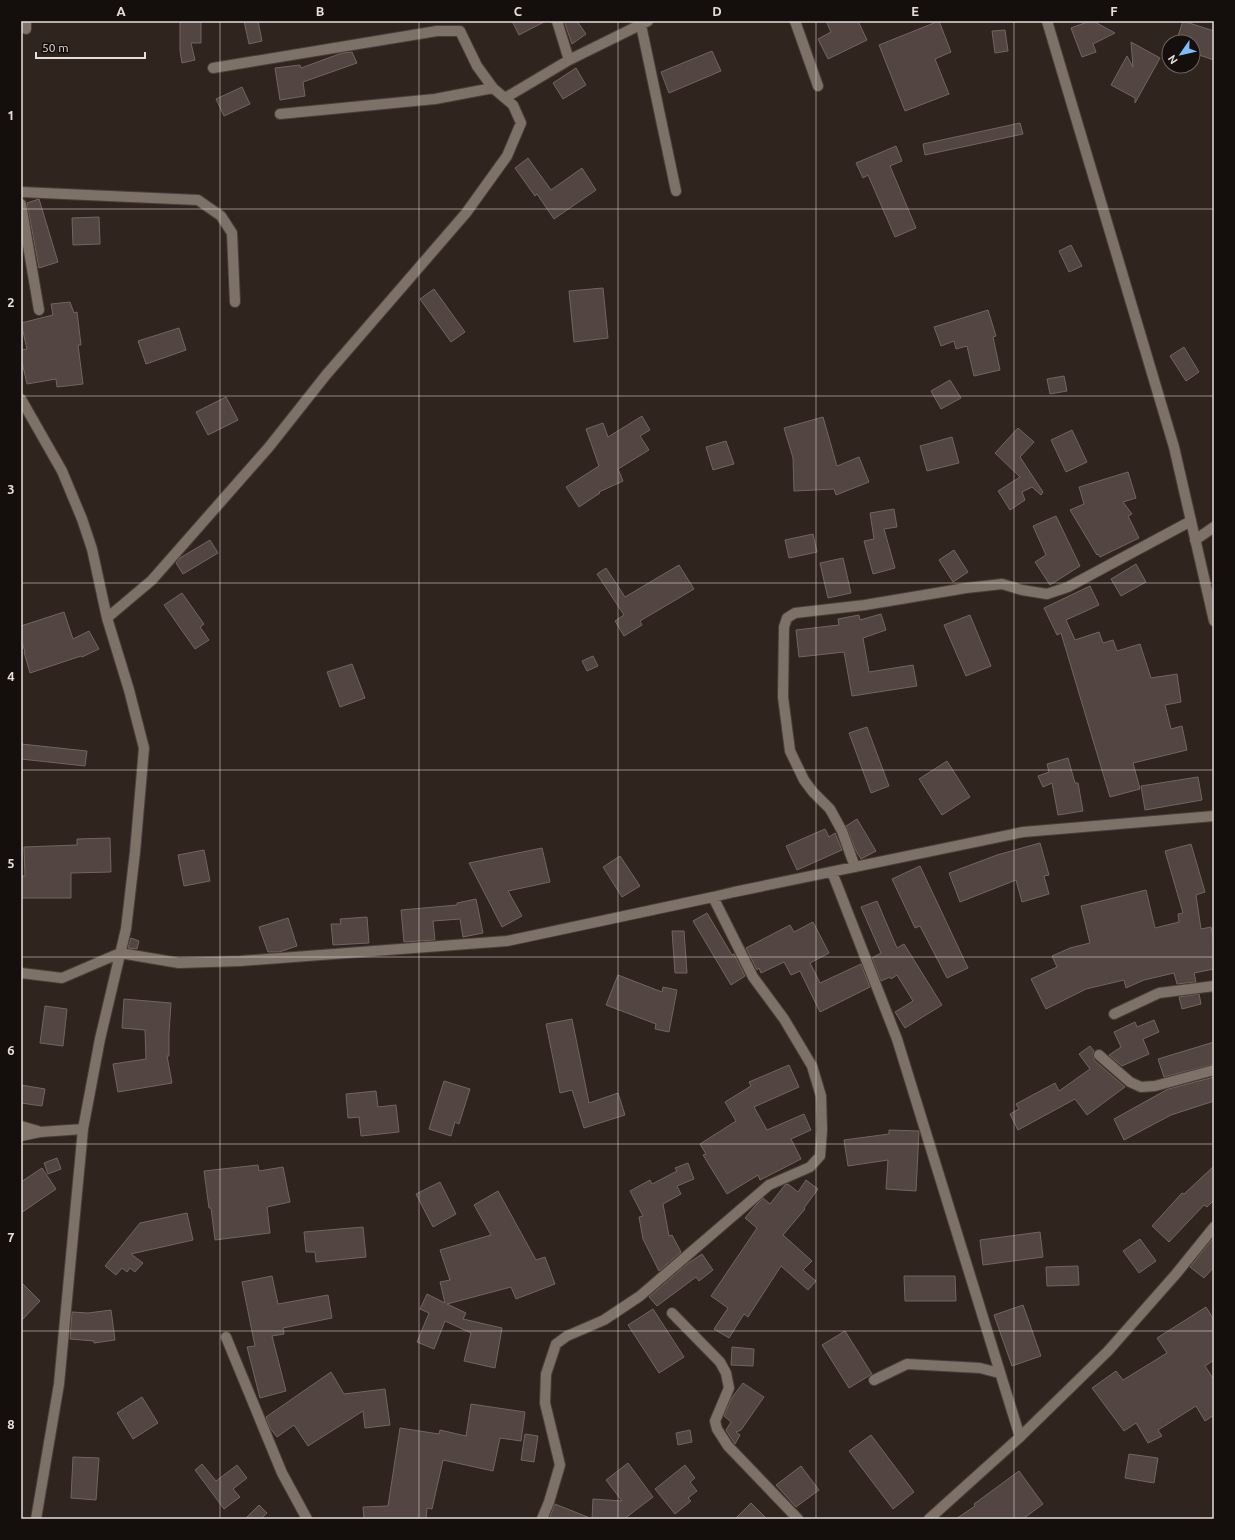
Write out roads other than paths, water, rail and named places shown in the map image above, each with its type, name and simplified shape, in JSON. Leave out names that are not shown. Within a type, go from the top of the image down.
[{"type":"street","points":[[557,21],[569,60]]},
{"type":"street","points":[[795,21],[818,86]]},
{"type":"street","points":[[1047,21],[1174,447],[1214,622]]},
{"type":"street","points":[[505,98],[569,60],[644,23],[676,191]]},
{"type":"street","points":[[107,618],[152,580],[269,447],[326,375],[466,213],[507,156],[521,123],[513,105],[493,88],[477,66],[460,31],[437,31],[213,68]]},
{"type":"street","points":[[280,114],[435,99],[493,88]]},
{"type":"street","points":[[21,192],[198,200],[221,216],[232,233],[235,302]]},
{"type":"street","points":[[21,204],[38,310]]},
{"type":"street","points":[[21,399],[62,471],[73,495],[92,549],[107,618],[129,690],[144,748],[133,875],[126,929],[100,1039],[83,1129],[58,1384],[36,1519]]},
{"type":"street","points":[[855,867],[842,831],[830,810],[804,780],[790,751],[783,697],[784,628],[787,618],[795,613],[865,605],[966,588],[1002,584],[1022,590],[1047,594],[1068,587],[1191,521]]},
{"type":"street","points":[[1195,540],[1214,527]]},
{"type":"street","points":[[21,973],[62,978],[120,954],[179,962],[240,961],[507,941],[1023,832],[1214,816]]},
{"type":"street","points":[[832,872],[896,1039],[1020,1438]]},
{"type":"street","points":[[542,1519],[549,1502],[560,1465],[545,1403],[546,1374],[556,1344],[568,1336],[604,1320],[640,1296],[769,1185],[810,1167],[820,1156],[822,1130],[821,1096],[812,1066],[784,1019],[753,977],[713,897]]},
{"type":"street","points":[[1114,1014],[1159,993],[1214,986]]},
{"type":"street","points":[[1098,1054],[1130,1082],[1141,1087],[1155,1086],[1214,1070]]},
{"type":"street","points":[[21,1126],[40,1132]]},
{"type":"street","points":[[21,1136],[40,1132],[83,1129]]},
{"type":"street","points":[[929,1519],[1020,1438],[1108,1351],[1176,1274],[1214,1227]]},
{"type":"street","points":[[672,1313],[720,1362],[726,1373],[729,1388],[715,1421],[717,1429],[728,1446],[798,1519]]},
{"type":"street","points":[[226,1337],[282,1473],[307,1519]]},
{"type":"street","points":[[874,1380],[907,1364],[980,1368],[999,1373]]}]
